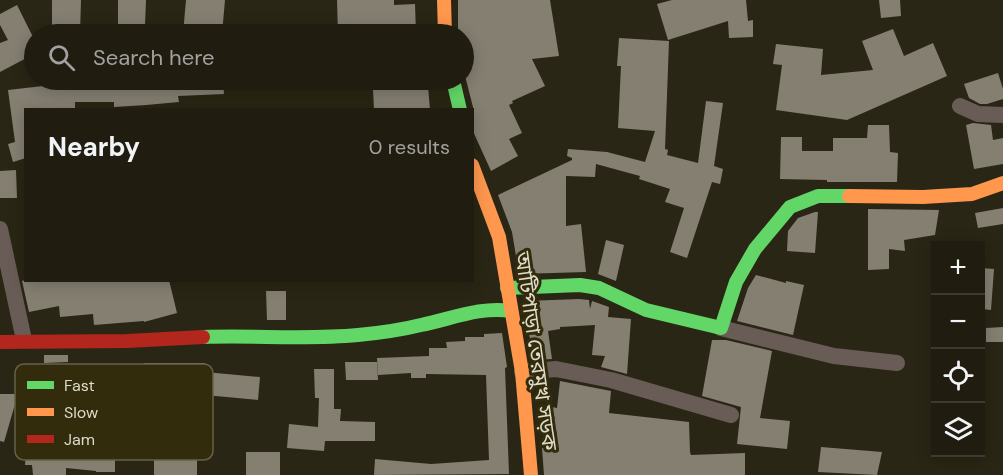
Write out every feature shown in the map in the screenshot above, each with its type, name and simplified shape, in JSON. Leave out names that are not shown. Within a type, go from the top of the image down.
[{"type":"street","points":[[444,0],[445,24]]},
{"type":"street","points":[[455,90],[460,108]]},
{"type":"street","points":[[960,106],[978,114],[1003,115]]},
{"type":"street","name":"আটিপাড়া তেরমুখ সড়ক","points":[[474,170],[499,237],[522,372],[531,475]]},
{"type":"street","points":[[721,328],[736,282],[755,249],[790,207],[818,195],[923,197],[972,194],[1003,183]]},
{"type":"street","points":[[0,229],[24,340]]},
{"type":"street","points":[[507,288],[545,285],[580,285],[599,288],[646,310],[834,356],[897,363]]},
{"type":"street","points":[[0,342],[24,340],[127,341],[234,336],[317,338],[360,336],[419,326],[471,313],[498,309],[511,311]]},
{"type":"street","points":[[522,372],[556,369],[611,380],[731,415]]},
{"type":"building","points":[[52,0],[81,0],[80,24],[52,24]]},
{"type":"building","points":[[118,0],[146,0],[145,24],[118,24]]},
{"type":"building","points":[[186,0],[225,0],[223,24],[184,24]]},
{"type":"building","points":[[337,0],[394,0],[394,5],[415,4],[416,24],[338,24]]},
{"type":"building","points":[[458,0],[550,0],[559,56],[532,59],[545,86],[512,101],[513,103],[509,105],[522,133],[509,139],[518,156],[491,171],[474,133],[474,108],[469,90],[474,90],[474,24],[458,24]]},
{"type":"building","points":[[672,0],[746,0],[748,21],[753,20],[753,37],[729,38],[728,21],[668,40],[657,4]]},
{"type":"building","points":[[879,0],[900,0],[901,16],[881,18]]},
{"type":"building","points":[[17,5],[26,24],[24,24],[24,59],[0,72],[0,43],[8,40],[0,25],[0,14]]},
{"type":"building","points":[[893,29],[904,56],[933,43],[947,76],[847,120],[776,110],[782,65],[773,64],[776,44],[823,49],[821,75],[873,70],[862,41]]},
{"type":"building","points":[[619,38],[669,41],[665,149],[668,150],[667,155],[698,163],[706,101],[723,103],[714,166],[723,169],[720,184],[712,182],[687,258],[670,252],[684,208],[665,202],[670,189],[639,179],[640,176],[596,164],[595,177],[566,176],[566,226],[581,224],[586,272],[519,274],[512,232],[498,195],[572,160],[567,156],[568,149],[607,152],[645,162],[655,131],[618,128],[621,66],[617,66]]},
{"type":"building","points":[[998,73],[1003,89],[1003,99],[980,104],[969,98],[964,84]]},
{"type":"building","points":[[24,88],[24,90],[224,90],[224,94],[178,96],[179,102],[146,105],[114,107],[114,102],[75,102],[75,108],[24,108],[24,159],[13,162],[8,144],[15,142],[8,90]]},
{"type":"building","points":[[373,90],[428,90],[430,108],[374,108]]},
{"type":"building","points":[[973,123],[991,125],[993,140],[1003,138],[1003,164],[974,169],[966,125]]},
{"type":"building","points":[[868,125],[889,125],[890,152],[898,153],[897,182],[780,179],[781,137],[802,137],[802,151],[833,151],[833,138],[867,138]]},
{"type":"building","points":[[16,170],[17,198],[0,198],[0,171]]},
{"type":"building","points":[[1003,208],[1003,224],[978,228],[975,213]]},
{"type":"building","points":[[868,209],[939,210],[935,235],[904,240],[905,251],[889,249],[889,269],[868,270]]},
{"type":"building","points":[[818,212],[815,253],[787,251],[788,231],[798,218]]},
{"type":"building","points":[[606,240],[624,245],[616,281],[598,274]]},
{"type":"building","points":[[985,268],[994,269],[991,310],[985,309]]},
{"type":"building","points":[[756,275],[804,285],[793,335],[737,321],[748,288]]},
{"type":"building","points":[[22,281],[169,282],[177,313],[144,322],[94,325],[93,314],[60,317],[59,306],[29,312]]},
{"type":"building","points":[[266,291],[286,291],[286,320],[267,320]]},
{"type":"building","points":[[589,300],[590,309],[592,301],[609,307],[608,317],[631,319],[627,374],[601,367],[605,356],[592,355],[595,325],[560,327],[560,329],[548,331],[552,359],[534,360],[529,334],[533,333],[526,301]]},
{"type":"building","points":[[1003,327],[1003,342],[986,342],[986,328]]},
{"type":"building","points":[[502,333],[507,367],[505,368],[509,474],[374,475],[375,459],[431,464],[489,460],[486,375],[426,374],[426,378],[411,378],[411,373],[378,375],[377,358],[429,356],[429,348],[447,348],[446,342],[465,341],[465,337],[484,337],[484,334]]},
{"type":"building","points":[[712,340],[726,340],[772,351],[760,418],[790,421],[787,449],[737,444],[741,407],[702,396]]},
{"type":"building","points":[[44,355],[68,355],[68,362],[44,363]]},
{"type":"building","points":[[345,362],[377,362],[378,380],[346,380]]},
{"type":"building","points":[[144,363],[205,363],[205,364]]},
{"type":"building","points":[[314,369],[334,369],[334,409],[341,409],[340,421],[375,422],[375,441],[325,441],[324,451],[287,448],[289,424],[318,427],[319,398],[315,398]]},
{"type":"building","points":[[213,373],[260,377],[258,400],[213,396]]},
{"type":"building","points":[[560,381],[611,391],[609,413],[689,422],[691,455],[745,453],[745,475],[544,475],[542,448],[545,448],[546,406],[557,408]]},
{"type":"building","points":[[0,394],[15,394],[15,404],[4,442],[0,441]]},
{"type":"building","points":[[821,447],[882,452],[877,475],[818,472]]},
{"type":"building","points":[[246,452],[280,452],[280,475],[246,475]]},
{"type":"building","points":[[25,460],[115,460],[115,472],[66,468],[66,475],[33,475],[32,465],[25,465]]},
{"type":"building","points":[[154,460],[197,460],[197,475],[154,475]]},
{"type":"traffic: fast","points":[[455,90],[460,108]]},
{"type":"traffic: fast","points":[[507,288],[580,285],[599,288],[646,310],[721,328],[736,282],[755,249],[790,207],[818,196],[849,196]]},
{"type":"traffic: fast","points":[[203,337],[358,335],[406,328],[488,310],[511,311]]},
{"type":"traffic: slow","points":[[444,0],[445,24]]},
{"type":"traffic: slow","points":[[474,170],[499,237],[522,372],[531,475]]},
{"type":"traffic: slow","points":[[849,196],[923,197],[972,194],[1003,183]]},
{"type":"traffic: jam","points":[[0,342],[127,341],[203,337]]}]
